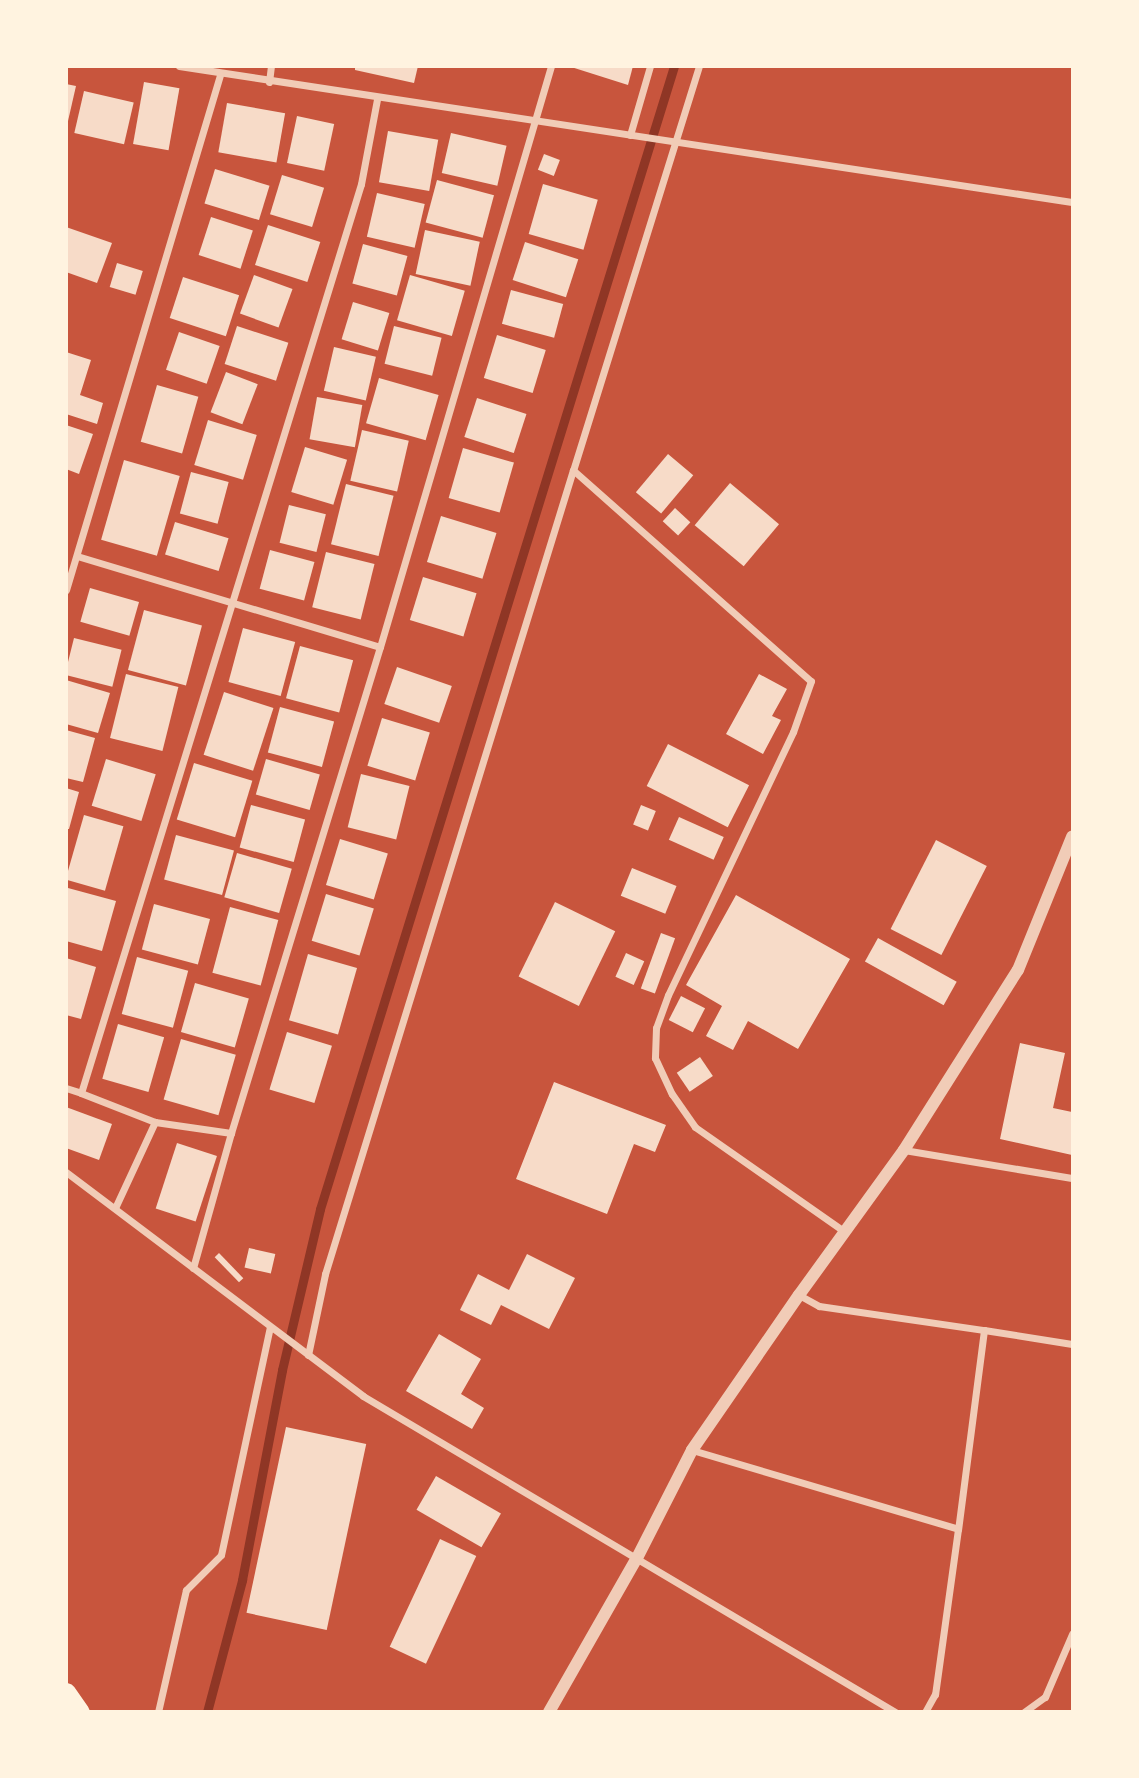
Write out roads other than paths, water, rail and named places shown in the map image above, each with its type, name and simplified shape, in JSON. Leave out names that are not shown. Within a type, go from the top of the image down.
[{"type":"highway","points":[[66,1692],[80,1712]]},
{"type":"street","points":[[179,66],[220,75],[377,99],[677,141],[1073,202]]},
{"type":"street","points":[[269,82],[271,66]]},
{"type":"street","points":[[193,1268],[231,1133],[380,647],[551,66]]},
{"type":"street","points":[[630,135],[650,66]]},
{"type":"street","points":[[308,1355],[325,1273],[699,66]]},
{"type":"street","points":[[66,590],[220,75]]},
{"type":"street","points":[[81,1093],[361,184],[377,99]]},
{"type":"street","points":[[573,470],[811,681],[793,732],[668,995],[656,1028],[655,1058],[672,1094],[695,1127],[845,1232]]},
{"type":"street","points":[[77,556],[380,647]]},
{"type":"street","points":[[548,1712],[637,1558],[692,1450],[799,1294],[904,1150],[1018,970],[1073,837]]},
{"type":"street","points":[[66,1088],[155,1122],[231,1133]]},
{"type":"street","points":[[115,1208],[155,1122]]},
{"type":"street","points":[[904,1150],[1073,1178]]},
{"type":"street","points":[[66,1172],[363,1396],[895,1712]]},
{"type":"street","points":[[799,1294],[820,1306],[1073,1344]]},
{"type":"street","points":[[158,1712],[186,1590],[221,1555],[270,1327]]},
{"type":"street","points":[[925,1712],[935,1694],[984,1330]]},
{"type":"street","points":[[692,1450],[958,1529]]},
{"type":"street","points":[[1024,1712],[1045,1697],[1073,1634]]},
{"type":"waterway","points":[[207,1712],[242,1580],[282,1370],[320,1209],[674,66]]}]
